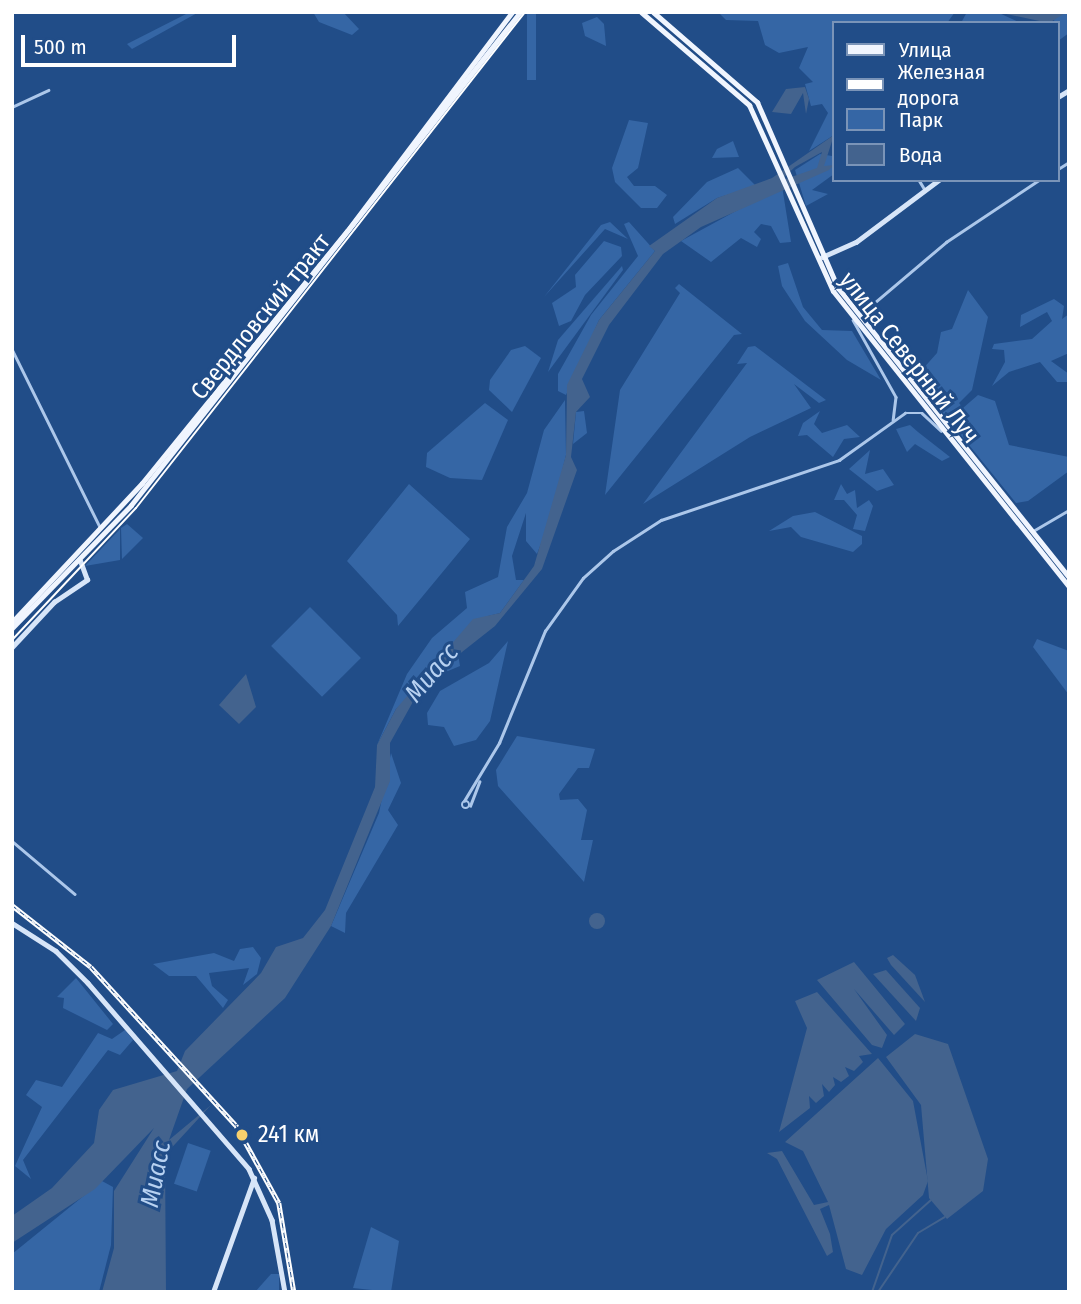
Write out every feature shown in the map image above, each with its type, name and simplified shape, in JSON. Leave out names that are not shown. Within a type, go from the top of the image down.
[{"type":"main road","name":"Свердловский тракт","points":[[12,628],[80,561],[347,230],[512,12]]},
{"type":"main road","name":"Свердловский тракт","points":[[12,622],[104,531],[351,233],[520,12]]},
{"type":"main road","name":"улица Северный Луч","points":[[641,12],[749,105],[780,157]]},
{"type":"main road","name":"улица Северный Луч","points":[[653,12],[757,103],[822,272],[944,433],[1069,587]]},
{"type":"main road","points":[[822,257],[856,242],[936,182]]},
{"type":"main road","name":"улица Северный Луч","points":[[795,196],[822,257],[856,318],[1030,533],[1069,577]]},
{"type":"main road","points":[[12,649],[54,602],[87,580],[80,568],[80,561]]},
{"type":"main road","points":[[70,570],[80,568]]},
{"type":"main road","points":[[12,923],[65,959],[255,1177],[275,1229],[285,1292]]},
{"type":"main road","points":[[213,1292],[255,1177]]},
{"type":"street","points":[[12,107],[48,90]]},
{"type":"street","points":[[920,182],[925,190]]},
{"type":"street","points":[[891,423],[895,397],[856,318],[946,242],[1036,182]]},
{"type":"street","points":[[12,349],[104,531]]},
{"type":"street","points":[[479,782],[464,801],[464,808],[470,806],[545,631],[598,564],[661,520],[800,478],[839,460],[891,423],[917,412],[944,433]]},
{"type":"street","points":[[1030,533],[1069,510]]},
{"type":"street","points":[[12,841],[75,894]]},
{"type":"green space","points":[[199,12],[132,49],[127,44],[186,14]]},
{"type":"green space","points":[[313,12],[343,12],[359,29],[352,35],[319,22]]},
{"type":"green space","points":[[527,12],[536,12],[536,80],[527,80]]},
{"type":"green space","points":[[718,12],[955,12],[948,21],[832,21],[832,136],[809,151],[828,113],[822,104],[811,106],[805,84],[813,82],[799,68],[808,47],[779,53],[765,45],[758,21],[726,20]]},
{"type":"green space","points":[[967,12],[997,12],[1017,21],[962,21]]},
{"type":"green space","points":[[1069,12],[1069,33],[1060,40],[1060,21],[1050,18]]},
{"type":"green space","points":[[597,17],[604,24],[606,46],[585,36],[582,23]]},
{"type":"green space","points":[[629,120],[648,123],[638,168],[627,177],[634,186],[655,186],[667,195],[657,208],[641,208],[615,182],[612,168]]},
{"type":"green space","points":[[733,141],[739,157],[712,158],[717,149]]},
{"type":"green space","points":[[820,154],[832,156],[832,175],[812,190],[828,194],[806,206],[795,170]]},
{"type":"green space","points":[[738,168],[756,186],[717,198],[675,224],[673,217],[707,182]]},
{"type":"green space","points":[[782,186],[791,242],[780,243],[771,226],[761,224],[754,232],[761,239],[757,247],[741,238],[711,262],[681,241]]},
{"type":"green space","points":[[610,222],[628,239],[605,229],[544,297],[601,225]]},
{"type":"green space","points":[[629,222],[655,251],[599,320],[566,395],[558,391],[558,374],[591,315],[638,256],[624,224]]},
{"type":"green space","points":[[604,241],[621,247],[622,256],[585,295],[571,321],[559,326],[552,303],[576,287],[575,275]]},
{"type":"green space","points":[[788,263],[803,307],[822,330],[852,331],[881,380],[847,360],[805,321],[782,286],[778,266]]},
{"type":"green space","points":[[622,266],[623,270],[548,372],[558,340]]},
{"type":"green space","points":[[679,284],[742,334],[734,335],[605,495],[620,390],[680,293],[675,288]]},
{"type":"green space","points":[[968,290],[988,317],[972,390],[959,403],[963,408],[978,395],[995,401],[1009,445],[1069,457],[1069,471],[1028,501],[1016,503],[888,345],[890,336],[921,371],[937,353],[941,332],[952,329]]},
{"type":"green space","points":[[1054,299],[1064,306],[1062,319],[1069,314],[1069,353],[1051,361],[1069,374],[1069,382],[1057,382],[1040,362],[1009,372],[992,386],[1005,362],[1004,350],[992,349],[994,344],[1032,339],[1052,321],[1047,312],[1020,327],[1021,315]]},
{"type":"green space","points":[[525,346],[541,358],[512,412],[489,390],[490,380],[511,350]]},
{"type":"green space","points":[[755,346],[826,400],[819,403],[794,384],[811,408],[750,437],[643,504],[747,363],[737,364],[748,347]]},
{"type":"green space","points":[[565,400],[566,455],[550,520],[537,554],[526,541],[526,513],[512,556],[516,580],[524,580],[500,613],[488,616],[423,672],[429,693],[418,691],[396,709],[377,745],[407,674],[432,638],[467,608],[465,592],[498,577],[507,527],[527,493],[544,430]]},
{"type":"green space","points":[[485,403],[508,420],[482,480],[450,478],[426,467],[427,453]]},
{"type":"green space","points":[[584,411],[587,433],[573,444],[576,412]]},
{"type":"green space","points":[[820,411],[814,424],[822,433],[847,425],[860,437],[844,439],[833,457],[807,435],[798,436],[803,423]]},
{"type":"green space","points":[[910,425],[950,457],[942,461],[915,444],[907,452],[896,429]]},
{"type":"green space","points":[[870,450],[865,474],[883,469],[894,485],[877,491],[849,469]]},
{"type":"green space","points":[[409,484],[470,539],[398,626],[397,615],[347,561]]},
{"type":"green space","points":[[841,484],[847,494],[855,490],[857,508],[869,500],[873,506],[865,531],[853,529],[857,515],[844,500],[834,500]]},
{"type":"green space","points":[[815,512],[862,536],[862,544],[853,552],[801,537],[791,527],[769,531],[793,516]]},
{"type":"green space","points":[[127,524],[143,538],[122,559],[121,528]]},
{"type":"green space","points":[[120,529],[120,560],[85,566]]},
{"type":"green space","points":[[310,607],[361,658],[322,697],[271,646]]},
{"type":"green space","points":[[1037,639],[1069,651],[1069,695],[1033,647]]},
{"type":"green space","points":[[508,641],[490,721],[476,740],[454,746],[444,727],[428,725],[427,713],[440,691],[489,663]]},
{"type":"green space","points":[[458,654],[460,666],[429,679],[438,665]]},
{"type":"green space","points":[[517,736],[595,749],[589,768],[578,768],[559,794],[560,800],[578,799],[587,810],[581,840],[593,840],[584,882],[498,786],[496,770]]},
{"type":"green space","points":[[391,753],[401,783],[388,810],[398,825],[346,913],[345,933],[331,926],[379,813]]},
{"type":"green space","points":[[253,947],[261,958],[257,974],[243,985],[249,968],[209,973],[212,986],[228,1000],[223,1008],[196,976],[169,976],[153,964],[214,953],[234,961],[240,949]]},
{"type":"green space","points":[[76,978],[113,1024],[107,1030],[63,1008],[64,998],[57,997]]},
{"type":"green space","points":[[125,1030],[133,1040],[120,1055],[108,1050],[23,1160],[31,1179],[15,1166],[42,1107],[26,1095],[36,1080],[62,1087],[98,1033],[112,1039]]},
{"type":"green space","points":[[188,1143],[211,1151],[197,1191],[174,1184]]},
{"type":"green space","points":[[102,1181],[113,1187],[111,1245],[99,1292],[12,1292],[12,1254]]},
{"type":"green space","points":[[371,1227],[399,1241],[391,1292],[353,1288]]},
{"type":"green space","points":[[271,1274],[279,1274],[279,1292],[255,1292]]},
{"type":"water","points":[[997,12],[1067,12],[1052,21]]},
{"type":"water","points":[[805,87],[809,99],[806,114],[803,93],[791,114],[772,112],[786,89]]},
{"type":"water","name":"Миасс","points":[[832,136],[824,166],[832,165],[829,170],[701,227],[663,254],[609,325],[582,379],[590,397],[576,412],[571,457],[577,470],[542,569],[495,626],[424,682],[390,743],[390,781],[331,926],[285,998],[187,1089],[169,1140],[211,1105],[165,1155],[166,1292],[102,1292],[114,1248],[114,1191],[154,1128],[95,1189],[12,1243],[12,1216],[52,1188],[94,1143],[99,1110],[113,1090],[177,1071],[185,1051],[261,973],[276,947],[303,938],[325,910],[375,787],[377,745],[396,709],[473,619],[500,613],[534,566],[566,455],[567,385],[599,320],[655,251],[649,246],[717,198],[772,178]],"holes":[[[822,152],[817,168],[780,181],[795,167]]]},
{"type":"water","points":[[246,674],[256,707],[239,724],[219,705]]},
{"type":"water","points":[[597,913],[603,915],[603,927],[597,929],[591,927],[589,921],[591,915]]},
{"type":"water","points":[[893,955],[915,975],[925,1002],[891,965],[887,958]]},
{"type":"water","points":[[854,962],[905,1024],[894,1035],[854,989],[887,1035],[882,1048],[872,1045],[817,980]]},
{"type":"water","points":[[886,970],[920,1008],[916,1021],[873,974]]},
{"type":"water","points":[[817,992],[872,1054],[859,1056],[863,1062],[854,1071],[845,1067],[849,1076],[841,1082],[833,1077],[835,1085],[829,1092],[822,1084],[824,1096],[816,1103],[809,1096],[810,1108],[779,1132],[807,1028],[795,1001]]},
{"type":"water","points":[[915,1034],[948,1044],[988,1159],[983,1191],[947,1219],[929,1198],[921,1105],[886,1057]]},
{"type":"water","points":[[878,1058],[913,1101],[928,1181],[923,1195],[886,1229],[862,1275],[846,1269],[829,1205],[820,1209],[830,1234],[833,1252],[827,1256],[777,1159],[767,1153],[782,1151],[814,1205],[828,1202],[803,1151],[785,1142]]},
{"type":"waterway","points":[[872,1292],[892,1235],[931,1200]]},
{"type":"waterway","points":[[878,1292],[918,1233],[945,1217]]},
{"type":"tram line","points":[[12,640],[136,508],[525,12]]},
{"type":"railway","points":[[12,905],[91,967],[236,1125],[279,1203],[294,1292]]},
{"type":"place","name":"241 км","points":[[242,1135]]}]
